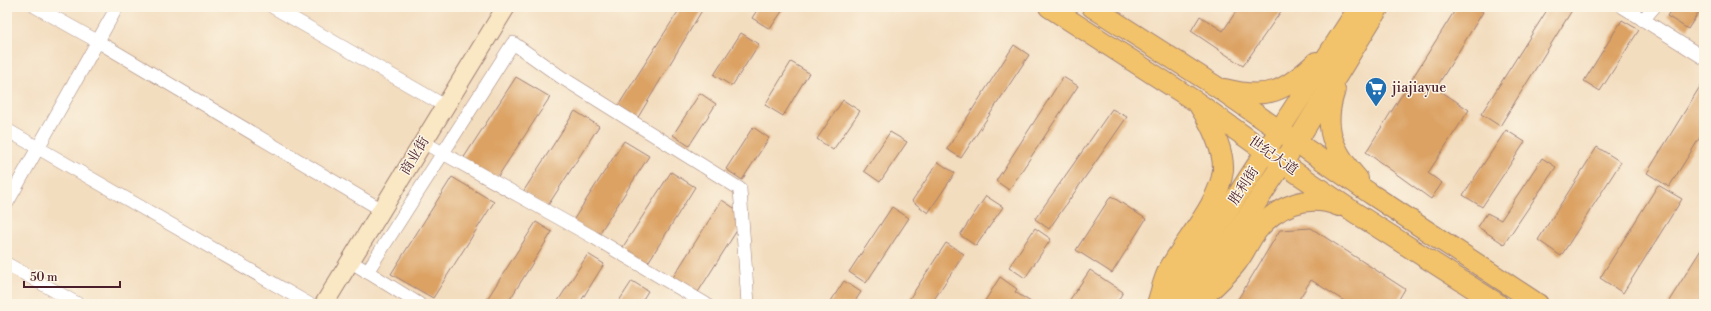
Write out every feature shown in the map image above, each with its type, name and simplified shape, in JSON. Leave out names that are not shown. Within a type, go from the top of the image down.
[{"type":"main road","name":"世纪大道","points":[[1049,7],[1198,103],[1354,212],[1498,304]]},
{"type":"main road","name":"世纪大道","points":[[1092,7],[1217,87],[1371,194],[1538,304]]},
{"type":"main road","name":"胜利街","points":[[1190,304],[1296,143],[1348,41],[1359,7]]},
{"type":"main road","name":"胜利街","points":[[1167,304],[1280,131],[1348,41],[1380,7]]},
{"type":"main road","points":[[1217,87],[1240,93],[1271,93],[1284,88],[1309,68],[1348,41]]},
{"type":"main road","points":[[1348,41],[1330,104],[1328,119],[1331,136],[1337,150],[1347,166],[1371,194]]},
{"type":"main road","points":[[1157,304],[1168,271],[1212,201],[1221,183],[1223,168],[1215,136],[1198,103]]},
{"type":"main road","points":[[1194,304],[1221,282],[1239,260],[1256,232],[1279,210],[1304,200],[1316,200],[1333,204],[1354,212]]},
{"type":"street","points":[[36,7],[98,41],[382,210]]},
{"type":"street","points":[[7,203],[116,7]]},
{"type":"street","points":[[273,7],[445,106]]},
{"type":"street","name":"商业街","points":[[324,304],[506,7]]},
{"type":"street","points":[[1623,7],[1704,58]]},
{"type":"street","points":[[1643,20],[1654,7]]},
{"type":"street","points":[[367,272],[512,43],[561,77],[740,189],[748,304]]},
{"type":"street","points":[[7,130],[309,304]]},
{"type":"street","points":[[423,142],[593,237],[706,304]]},
{"type":"street","points":[[350,261],[420,304]]},
{"type":"street","points":[[7,264],[78,304]]},
{"type":"street","points":[[1147,304],[1168,271]]},
{"type":"street","points":[[1206,304],[1221,282]]},
{"type":"building","points":[[681,7],[704,7],[637,119],[618,106]]},
{"type":"building","points":[[759,7],[785,7],[770,29],[752,18]]},
{"type":"building","points":[[1239,7],[1284,7],[1243,66],[1191,31],[1200,16],[1223,31]]},
{"type":"building","points":[[1457,7],[1475,7],[1483,12],[1436,88],[1469,110],[1428,173],[1442,183],[1431,199],[1366,152]]},
{"type":"building","points":[[1549,7],[1574,7],[1500,126],[1481,114]]},
{"type":"building","points":[[1673,7],[1702,7],[1688,29],[1667,16]]},
{"type":"building","points":[[1622,20],[1639,30],[1600,91],[1584,81]]},
{"type":"building","points":[[741,33],[759,44],[732,86],[714,75]]},
{"type":"building","points":[[1014,45],[1029,55],[961,158],[947,149]]},
{"type":"building","points":[[791,62],[809,73],[783,116],[765,105]]},
{"type":"building","points":[[516,77],[550,97],[493,184],[459,165]]},
{"type":"building","points":[[1063,77],[1078,86],[1009,190],[996,181]]},
{"type":"building","points":[[1704,80],[1704,131],[1669,187],[1647,173]]},
{"type":"building","points":[[700,93],[716,104],[689,146],[673,135]]},
{"type":"building","points":[[843,100],[860,111],[833,150],[817,139]]},
{"type":"building","points":[[1112,109],[1127,117],[1049,229],[1035,219]]},
{"type":"building","points":[[575,111],[599,126],[547,207],[523,192]]},
{"type":"building","points":[[753,127],[769,138],[742,180],[726,169]]},
{"type":"building","points":[[1506,130],[1525,142],[1482,207],[1463,195]]},
{"type":"building","points":[[890,132],[907,142],[880,182],[864,171]]},
{"type":"building","points":[[624,141],[649,156],[597,237],[572,222]]},
{"type":"building","points":[[1597,147],[1621,162],[1561,256],[1538,240]]},
{"type":"building","points":[[1542,158],[1556,167],[1504,244],[1478,227],[1487,213],[1501,220]]},
{"type":"building","points":[[938,162],[955,173],[928,213],[912,201]]},
{"type":"building","points":[[671,172],[695,187],[644,269],[619,253]]},
{"type":"building","points":[[452,177],[494,202],[433,298],[391,274]]},
{"type":"building","points":[[1658,185],[1682,199],[1623,293],[1600,278]]},
{"type":"building","points":[[986,196],[1003,207],[976,246],[960,235]]},
{"type":"building","points":[[1111,196],[1146,219],[1112,273],[1076,250]]},
{"type":"building","points":[[722,200],[746,216],[695,297],[670,282]]},
{"type":"building","points":[[892,207],[909,218],[866,283],[849,272]]},
{"type":"building","points":[[536,222],[552,232],[507,304],[484,304]]},
{"type":"building","points":[[1035,228],[1051,239],[1025,278],[1009,267]]},
{"type":"building","points":[[1311,228],[1405,289],[1396,304],[1349,304],[1311,280],[1296,304],[1235,304],[1280,230]]},
{"type":"building","points":[[946,243],[964,254],[931,304],[906,304]]},
{"type":"building","points":[[1704,245],[1704,297],[1700,304],[1667,304]]},
{"type":"building","points":[[588,254],[604,264],[579,304],[556,304]]},
{"type":"building","points":[[1090,270],[1123,292],[1116,304],[1067,304]]},
{"type":"building","points":[[1000,277],[1017,289],[1015,292],[1034,304],[983,304]]},
{"type":"building","points":[[632,281],[648,291],[640,304],[617,304]]},
{"type":"building","points":[[844,281],[861,292],[853,304],[829,304]]},
{"type":"place","name":"jiajiayue","points":[[1376,108]]}]
